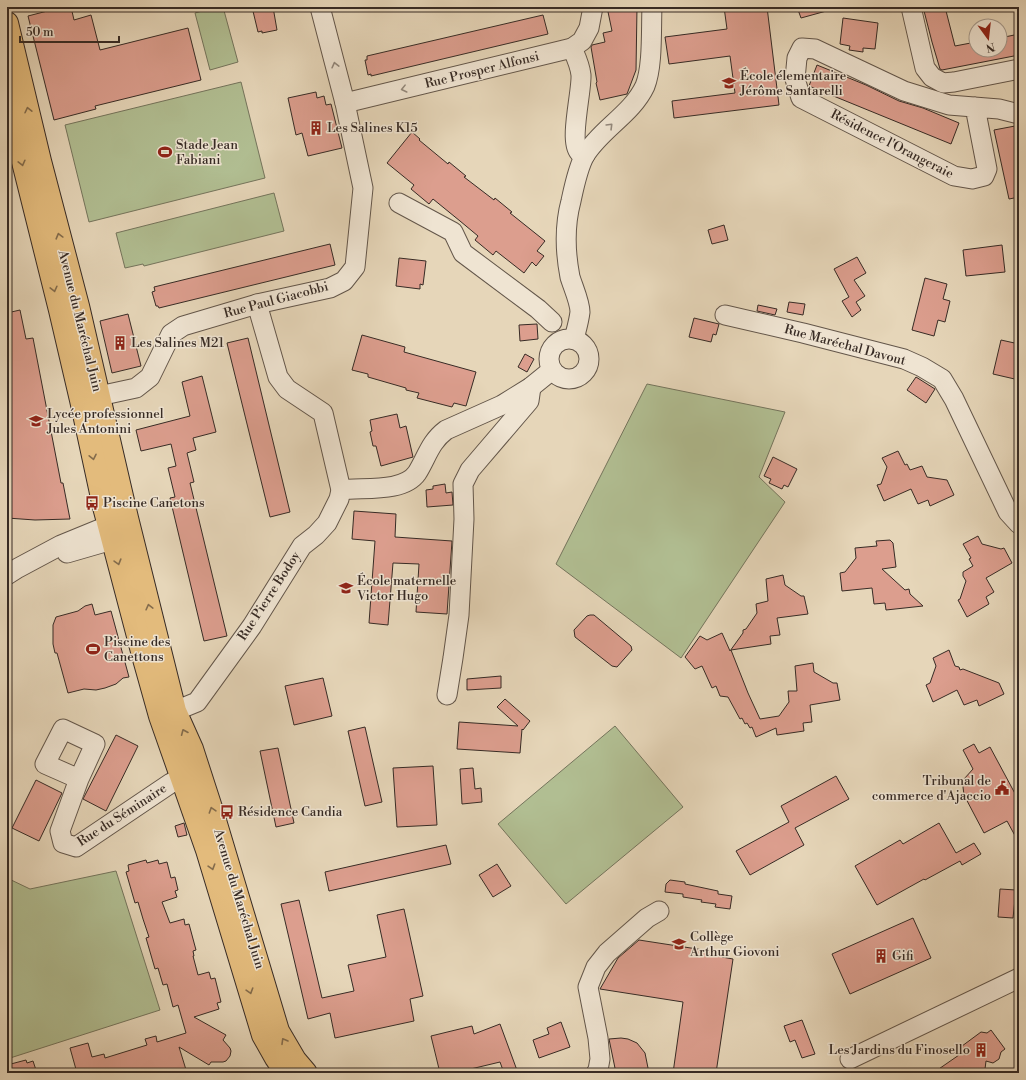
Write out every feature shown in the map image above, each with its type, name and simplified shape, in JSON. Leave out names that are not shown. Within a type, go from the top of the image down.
[{"type":"main road","name":"Avenue du Maréchal Juin","points":[[7,23],[40,161],[75,295],[104,508],[120,530],[175,711],[192,749],[190,773],[207,850],[263,1035],[286,1073]]},
{"type":"main road","name":"Avenue du Maréchal Juin","points":[[7,98],[90,398]]},
{"type":"main road","name":"Avenue du Maréchal Juin","points":[[120,530],[160,716],[213,814],[278,1031],[295,1060],[306,1073]]},
{"type":"street","name":"Rue Paul Giacobbi","points":[[90,398],[136,388],[150,377],[171,334],[183,326],[257,304],[330,288],[344,281],[355,267],[363,188],[345,103],[320,7]]},
{"type":"street","points":[[585,155],[579,152],[576,144],[576,127],[581,76],[579,63],[572,48],[582,41],[589,28],[593,7]]},
{"type":"street","points":[[566,340],[580,312],[574,291],[566,250],[566,226],[572,194],[585,155],[605,131],[634,102],[645,86],[650,66],[652,7]]},
{"type":"street","points":[[911,7],[925,68],[932,77],[943,83],[954,82],[1019,69]]},
{"type":"street","name":"Rue Prosper Alfonsi","points":[[345,103],[572,48]]},
{"type":"street","name":"Résidence l'Orangeraie","points":[[975,107],[987,169],[984,176],[972,179],[954,176],[801,98],[795,79],[797,58],[802,48],[815,49],[904,91],[949,105],[975,107],[999,109],[1019,114]]},
{"type":"street","points":[[399,203],[453,232],[463,253],[538,309],[556,326],[559,333],[566,340]]},
{"type":"street","points":[[552,322],[566,307],[574,291]]},
{"type":"street","points":[[257,304],[278,377],[287,389],[323,413],[341,490],[390,487],[400,485],[410,480],[416,473],[428,450],[438,436],[446,430],[502,405],[531,387],[552,370]]},
{"type":"street","name":"Rue Maréchal Davout","points":[[725,316],[803,333],[904,359],[922,367],[942,379],[954,399],[1008,512],[1019,524]]},
{"type":"street","points":[[566,340],[580,342],[588,352],[588,365],[585,371],[575,378],[562,378],[556,375],[552,370],[548,358],[549,352],[552,347],[566,340]]},
{"type":"street","points":[[447,695],[459,614],[464,519],[463,484],[470,470],[528,401],[531,387]]},
{"type":"street","name":"Rue Pierre Bodoy","points":[[175,711],[197,702],[252,626],[302,546],[316,535],[327,523],[339,499],[341,490]]},
{"type":"street","points":[[7,576],[18,568],[61,545],[120,530]]},
{"type":"street","name":"Rue du Séminaire","points":[[79,779],[60,831],[62,843],[76,847],[190,773]]},
{"type":"street","points":[[596,1073],[600,1060],[598,1038],[588,987],[590,980],[596,967],[607,953],[647,918],[659,911]]},
{"type":"street","points":[[850,1059],[1019,978]]},
{"type":"green space","points":[[217,7],[223,7],[238,62],[210,70],[195,13]]},
{"type":"green space","name":"Stade Jean Fabiani","points":[[241,82],[265,178],[89,222],[65,125]]},
{"type":"green space","points":[[274,193],[284,231],[144,266],[143,264],[125,268],[116,233]]},
{"type":"green space","points":[[647,384],[785,412],[759,477],[785,502],[681,658],[556,564]]},
{"type":"green space","points":[[615,726],[683,807],[566,904],[498,824]]},
{"type":"green space","points":[[116,871],[160,1010],[7,1059],[7,878],[30,889]]},
{"type":"building","points":[[63,7],[71,7],[74,20],[91,15],[100,50],[188,28],[201,80],[95,106],[96,109],[54,120],[28,16]]},
{"type":"building","points":[[252,7],[273,7],[277,30],[262,33],[262,31],[258,32]]},
{"type":"building","points":[[607,7],[637,7],[636,70],[627,94],[600,100],[591,47],[592,45],[605,42],[603,33],[612,31]]},
{"type":"building","points":[[724,7],[767,7],[779,105],[674,118],[672,101],[735,93],[730,56],[669,64],[665,37],[727,29]]},
{"type":"building","points":[[797,7],[829,7],[830,10],[801,18]]},
{"type":"building","points":[[923,7],[945,7],[955,46],[968,44],[968,58],[1004,58],[942,70],[940,69]]},
{"type":"building","points":[[543,15],[548,34],[371,76],[371,74],[368,75],[365,60],[367,60],[367,56]]},
{"type":"building","points":[[843,18],[878,23],[875,49],[863,48],[863,52],[849,50],[850,46],[840,44]]},
{"type":"building","points":[[1019,34],[1019,55],[1008,57],[1008,36]]},
{"type":"building","points":[[817,65],[866,85],[899,101],[923,108],[959,123],[951,144],[809,86]]},
{"type":"building","name":"Les Salines K15","points":[[316,92],[317,98],[324,96],[326,105],[331,104],[342,148],[308,156],[302,133],[296,135],[288,98]]},
{"type":"building","points":[[1015,126],[1019,143],[1019,197],[1009,199],[994,130]]},
{"type":"building","points":[[412,132],[420,139],[419,140],[448,164],[449,162],[466,176],[464,177],[494,200],[495,198],[512,212],[510,213],[545,241],[537,251],[544,256],[536,266],[532,262],[524,273],[496,251],[493,255],[475,240],[478,236],[433,199],[429,204],[411,189],[414,185],[387,163]]},
{"type":"building","points":[[724,225],[728,240],[712,244],[708,230]]},
{"type":"building","points":[[330,244],[335,265],[159,308],[156,306],[152,292],[155,291],[154,287]]},
{"type":"building","points":[[1002,245],[1005,272],[966,276],[963,250]]},
{"type":"building","points":[[857,257],[866,273],[854,280],[865,296],[856,302],[861,310],[852,317],[842,301],[849,297],[834,269]]},
{"type":"building","points":[[399,258],[426,261],[423,285],[420,284],[420,289],[396,286]]},
{"type":"building","points":[[925,278],[947,284],[943,299],[950,301],[945,322],[938,320],[934,336],[912,330]]},
{"type":"building","points":[[789,302],[805,304],[803,315],[787,312]]},
{"type":"building","points":[[758,305],[777,309],[775,315],[757,311]]},
{"type":"building","points":[[20,310],[26,339],[33,338],[61,483],[63,483],[70,519],[35,520],[7,518],[7,313]]},
{"type":"building","name":"Les Salines M21","points":[[128,314],[141,366],[112,373],[100,321]]},
{"type":"building","points":[[694,318],[719,324],[716,335],[713,334],[711,342],[689,337]]},
{"type":"building","points":[[537,324],[538,339],[520,341],[519,325]]},
{"type":"building","points":[[362,335],[405,347],[404,352],[476,372],[466,406],[454,403],[452,407],[417,398],[419,393],[368,377],[368,374],[352,370]]},
{"type":"building","points":[[248,338],[290,512],[270,517],[227,343]]},
{"type":"building","points":[[1001,340],[1019,344],[1019,380],[993,374]]},
{"type":"building","points":[[525,354],[534,359],[527,372],[518,367]]},
{"type":"building","points":[[202,376],[216,432],[193,438],[196,450],[187,453],[194,482],[190,483],[227,636],[204,641],[170,498],[175,497],[168,468],[176,466],[171,444],[141,451],[136,430],[190,416],[182,382]]},
{"type":"building","points":[[916,377],[935,389],[926,403],[907,390]]},
{"type":"building","points":[[397,414],[400,428],[406,426],[413,457],[381,466],[376,446],[373,446],[370,432],[372,431],[370,420]]},
{"type":"building","points":[[898,451],[905,465],[907,464],[910,470],[922,466],[927,477],[947,480],[954,495],[930,506],[928,500],[918,504],[911,489],[884,501],[877,485],[881,484],[887,467],[882,458]]},
{"type":"building","points":[[773,457],[797,469],[788,487],[784,485],[782,489],[769,483],[771,479],[764,476]]},
{"type":"building","points":[[445,484],[446,493],[452,492],[453,505],[427,507],[426,490],[433,489],[433,486]]},
{"type":"building","points":[[354,511],[396,514],[395,537],[452,541],[447,614],[416,612],[419,564],[393,563],[388,625],[369,623],[375,541],[352,539]]},
{"type":"building","points":[[978,536],[982,544],[1001,549],[1004,548],[1012,563],[986,578],[994,592],[986,597],[989,604],[967,617],[958,600],[960,599],[966,581],[963,576],[963,572],[973,566],[969,559],[971,558],[963,544]]},
{"type":"building","points":[[890,540],[893,543],[896,567],[882,569],[905,590],[909,589],[910,594],[923,606],[886,610],[885,603],[874,604],[872,588],[842,591],[840,573],[845,572],[856,558],[855,548],[877,546],[876,541]]},
{"type":"building","points":[[783,575],[785,585],[801,596],[804,596],[808,614],[777,618],[780,635],[770,636],[771,644],[731,650],[748,693],[760,719],[779,716],[789,702],[788,691],[797,691],[795,666],[813,663],[814,672],[833,683],[837,683],[840,700],[810,705],[812,722],[803,723],[804,731],[777,735],[776,728],[756,737],[752,727],[750,728],[747,723],[745,724],[742,718],[740,719],[728,697],[720,696],[716,686],[712,688],[702,666],[695,669],[685,657],[700,636],[707,640],[722,633],[730,651],[743,633],[743,630],[746,629],[757,613],[756,604],[768,601],[766,579]]},
{"type":"building","name":"Piscine des Canettons","points":[[92,604],[95,615],[111,611],[129,677],[123,678],[116,684],[105,688],[96,690],[84,689],[68,693],[53,644],[53,625],[56,617],[78,611],[85,606]]},
{"type":"building","points":[[594,615],[631,646],[632,650],[617,667],[612,666],[575,637],[574,630],[587,616]]},
{"type":"building","points":[[949,650],[955,666],[959,667],[960,670],[963,669],[999,683],[1004,694],[979,706],[977,700],[964,705],[957,690],[933,702],[926,685],[930,683],[936,666],[933,658]]},
{"type":"building","points":[[501,676],[501,688],[467,690],[467,679]]},
{"type":"building","points":[[323,678],[332,716],[294,725],[285,686]]},
{"type":"building","points":[[505,699],[530,721],[523,730],[522,729],[520,753],[457,749],[459,722],[518,726],[497,707]]},
{"type":"building","points":[[365,727],[382,802],[365,806],[348,731]]},
{"type":"building","points":[[116,735],[138,746],[106,811],[83,799]]},
{"type":"building","points":[[974,744],[979,753],[990,747],[1019,801],[1019,843],[1007,821],[984,833],[964,795],[964,779],[973,769],[963,750]]},
{"type":"building","points":[[278,748],[294,823],[276,827],[260,751]]},
{"type":"building","points":[[433,766],[437,825],[397,827],[393,768]]},
{"type":"building","points":[[473,768],[475,789],[481,788],[482,802],[462,804],[460,769]]},
{"type":"building","points":[[836,776],[849,799],[795,828],[804,845],[750,875],[736,851],[789,822],[781,806]]},
{"type":"building","points":[[36,780],[62,793],[39,841],[12,828]]},
{"type":"building","points":[[184,823],[187,835],[178,837],[175,826]]},
{"type":"building","points":[[939,823],[956,853],[974,843],[981,854],[962,865],[960,861],[877,905],[855,866],[900,840],[903,844]]},
{"type":"building","points":[[446,845],[451,864],[329,891],[325,872]]},
{"type":"building","points":[[146,860],[147,863],[158,860],[159,864],[167,862],[171,878],[175,877],[178,890],[175,891],[177,897],[162,902],[170,923],[184,919],[185,925],[189,924],[196,950],[193,951],[193,956],[198,975],[209,972],[211,979],[215,978],[221,1002],[217,1003],[219,1009],[194,1017],[226,1035],[223,1040],[230,1048],[230,1056],[226,1061],[211,1062],[209,1065],[179,1047],[187,1073],[77,1073],[70,1048],[88,1043],[92,1057],[104,1054],[105,1058],[147,1045],[145,1039],[156,1036],[157,1042],[186,1033],[178,1005],[173,1007],[167,984],[163,985],[158,968],[155,969],[146,938],[149,937],[138,902],[135,903],[126,872],[129,871],[128,865]]},
{"type":"building","points":[[497,864],[511,886],[493,897],[479,875]]},
{"type":"building","points":[[670,880],[685,882],[685,884],[718,891],[718,894],[732,896],[730,909],[715,907],[716,904],[701,902],[702,900],[683,897],[683,894],[665,892],[666,884]]},
{"type":"building","points":[[1000,889],[1016,890],[1013,918],[998,917]]},
{"type":"building","points":[[299,900],[322,998],[354,991],[348,965],[386,957],[377,915],[404,909],[423,996],[410,999],[414,1021],[335,1038],[330,1013],[308,1019],[281,904]]},
{"type":"building","name":"Gifi","points":[[913,918],[931,958],[850,994],[832,954]]},
{"type":"building","points":[[639,940],[723,953],[722,957],[733,959],[716,1073],[673,1073],[683,1002],[600,989],[618,958]]},
{"type":"building","points":[[802,1020],[815,1054],[802,1058],[795,1040],[790,1042],[784,1026]]},
{"type":"building","points":[[561,1022],[570,1047],[539,1058],[533,1040],[549,1034],[547,1028]]},
{"type":"building","points":[[500,1024],[518,1073],[504,1073],[500,1062],[454,1073],[440,1073],[431,1036],[472,1026],[474,1034]]},
{"type":"building","name":"Les Jardins du Finosello","points":[[991,1030],[1005,1049],[1001,1052],[999,1059],[993,1063],[986,1061],[985,1069],[980,1073],[933,1073],[959,1055],[958,1049],[981,1032],[987,1033]]},
{"type":"building","points":[[621,1038],[637,1043],[645,1053],[649,1073],[616,1073],[609,1039]]},
{"type":"building","points":[[26,1060],[27,1063],[33,1061],[37,1073],[7,1073],[7,1065]]},
{"type":"place","name":"École élementaire Jérôme Santarelli","points":[[729,83]]},
{"type":"place","name":"Les Salines K15","points":[[316,128]]},
{"type":"place","name":"Stade Jean Fabiani","points":[[165,152]]},
{"type":"place","name":"Les Salines M21","points":[[120,343]]},
{"type":"place","name":"Lycée professionnel Jules Antonini","points":[[36,421]]},
{"type":"place","name":"Piscine Canetons","points":[[92,503]]},
{"type":"place","name":"École maternelle Victor Hugo","points":[[346,588]]},
{"type":"place","name":"Piscine des Canettons","points":[[93,649]]},
{"type":"place","name":"Tribunal de commerce d'Ajaccio","points":[[1002,788]]},
{"type":"place","name":"Résidence Candia","points":[[227,812]]},
{"type":"place","name":"Collège Arthur Giovoni","points":[[679,944]]},
{"type":"place","name":"Gifi","points":[[881,956]]},
{"type":"place","name":"Les Jardins du Finosello","points":[[981,1050]]}]
